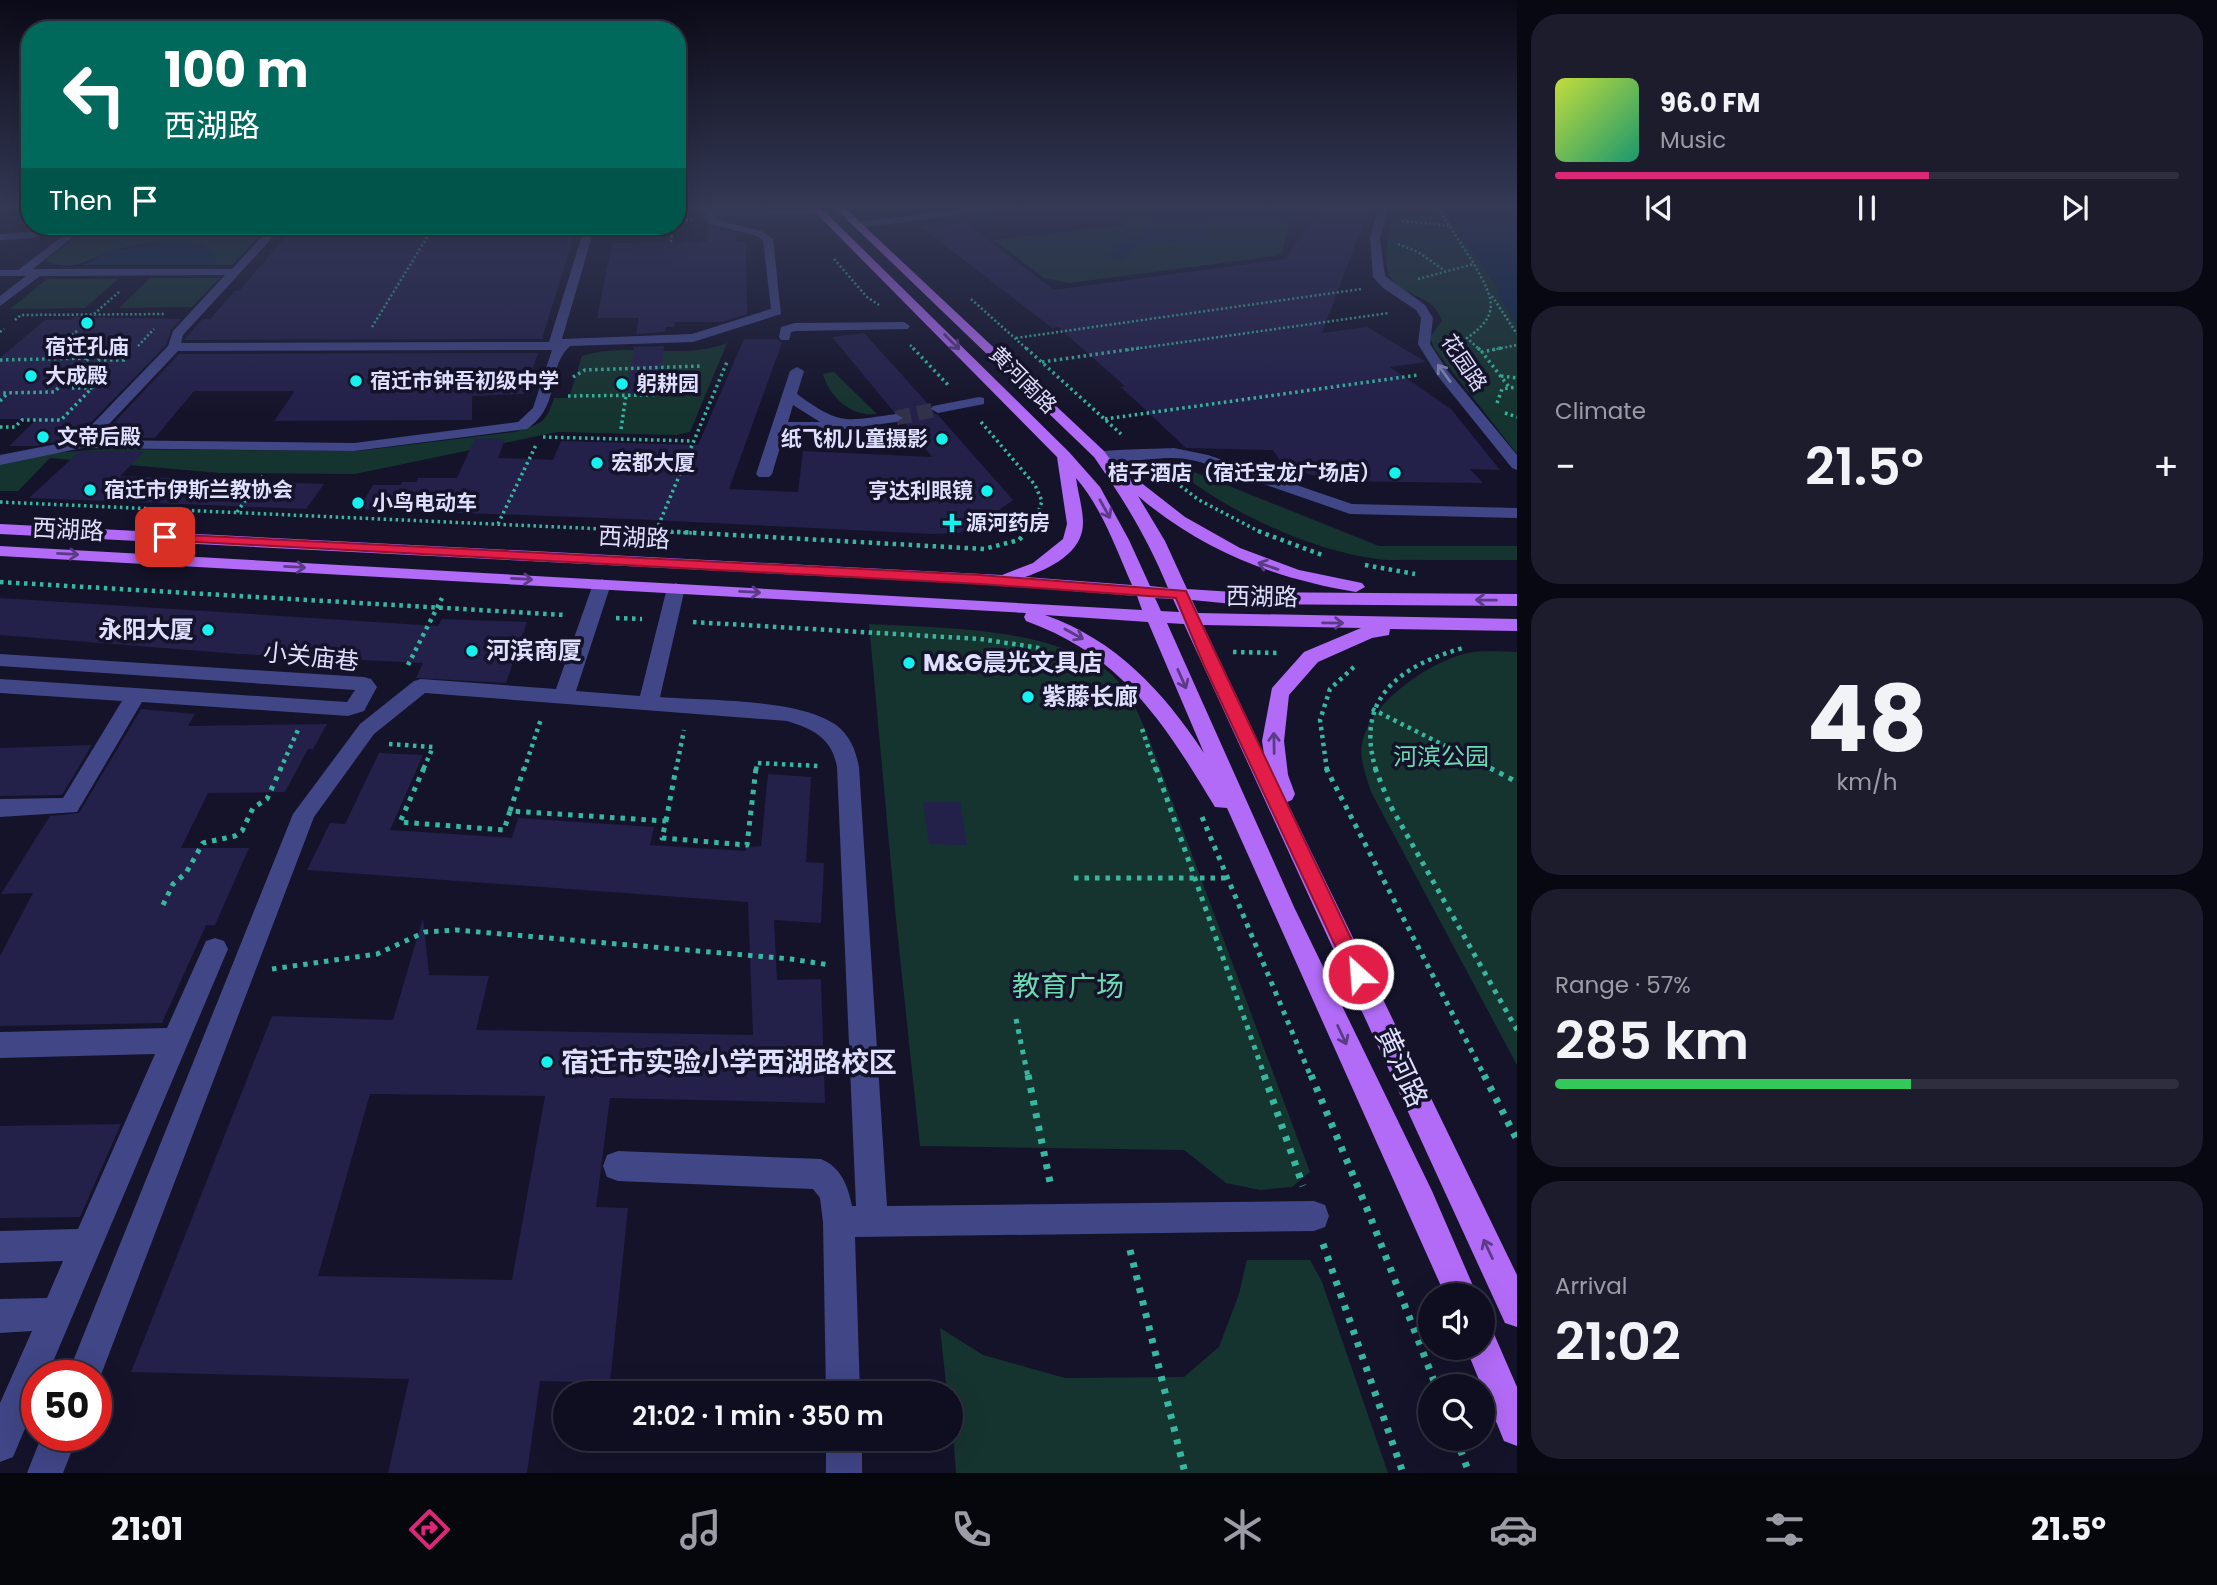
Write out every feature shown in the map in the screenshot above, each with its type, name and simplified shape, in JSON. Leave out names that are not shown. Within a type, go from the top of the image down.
[{"type":"main road","name":"黄河南路","points":[[885,277],[1064,455],[1092,487],[1121,540],[1154,617]]},
{"type":"main road","name":"黄河南路","points":[[912,277],[1099,454],[1135,504],[1157,541],[1181,594]]},
{"type":"main road","points":[[1099,454],[1161,509],[1239,555],[1331,584],[1455,600],[1517,600]]},
{"type":"main road","points":[[980,579],[1020,574],[1039,567],[1071,540],[1075,524],[1064,455]]},
{"type":"main road","name":"西湖路","points":[[0,529],[980,579],[1233,598],[1455,600]]},
{"type":"main road","name":"西湖路","points":[[0,551],[987,605],[1191,619],[1517,625]]},
{"type":"main road","name":"黄河路","points":[[1181,594],[1517,1311]]},
{"type":"main road","points":[[987,605],[1049,621],[1078,635],[1117,662],[1154,699],[1223,800],[1282,907]]},
{"type":"main road","name":"黄河路","points":[[1154,617],[1282,907],[1421,1202],[1456,1283]]},
{"type":"main road","points":[[1323,901],[1277,775],[1273,741],[1279,693],[1311,657],[1369,632],[1470,625]]},
{"type":"main road","points":[[1488,1360],[1517,1428]]},
{"type":"street","points":[[0,302],[32,277]]},
{"type":"street","points":[[82,444],[174,347],[177,334],[231,277]]},
{"type":"street","points":[[0,460],[82,444],[354,447],[513,428],[531,422],[539,415],[576,277]]},
{"type":"street","points":[[174,347],[558,346],[581,340],[693,338],[775,313],[772,277]]},
{"type":"street","points":[[1381,277],[1387,286],[1421,308]]},
{"type":"street","name":"花园路","points":[[1421,308],[1427,318],[1424,344],[1442,372],[1517,465]]},
{"type":"street","points":[[785,337],[785,330],[795,327],[899,326]]},
{"type":"street","points":[[764,474],[797,371]]},
{"type":"street","points":[[789,396],[824,419],[848,426]]},
{"type":"street","points":[[938,410],[972,403]]},
{"type":"street","points":[[779,427],[848,426],[896,418]]},
{"type":"street","points":[[1099,454],[1127,456],[1174,453],[1203,457],[1350,509],[1517,513]]},
{"type":"street","points":[[557,696],[602,584]]},
{"type":"street","points":[[648,703],[677,588]]},
{"type":"street","name":"小关庙巷","points":[[0,660],[366,685],[353,708],[0,686]]},
{"type":"street","points":[[90,1360],[304,814],[367,729],[421,686],[787,714],[811,721],[839,739],[847,751],[872,1222]]},
{"type":"street","points":[[0,808],[69,806],[136,695]]},
{"type":"street","points":[[0,1444],[215,949]]},
{"type":"street","points":[[0,1045],[175,1041]]},
{"type":"street","points":[[618,1166],[821,1174],[834,1192],[839,1222],[843,1381]]},
{"type":"street","points":[[839,1222],[1314,1216]]},
{"type":"street","points":[[0,1247],[87,1244]]},
{"type":"street","points":[[0,1316],[57,1314]]},
{"type":"street","points":[[44,1473],[53,1451]]},
{"type":"street","points":[[844,1451],[844,1473]]},
{"type":"path","points":[[360,346],[403,277]]},
{"type":"path","points":[[0,502],[656,531],[984,549],[1019,540],[1041,510],[1041,493],[972,403],[899,326],[895,316],[867,298],[850,277]]},
{"type":"path","points":[[1016,338],[1387,286],[1423,277]]},
{"type":"path","points":[[1481,277],[1517,334]]},
{"type":"path","points":[[1489,290],[1492,317],[1466,338],[1482,352],[1509,387]]},
{"type":"path","points":[[93,316],[119,292]]},
{"type":"path","points":[[1042,362],[1421,308]]},
{"type":"path","points":[[15,320],[21,315],[169,314],[164,319]]},
{"type":"path","points":[[138,346],[155,328]]},
{"type":"path","points":[[46,359],[78,330]]},
{"type":"path","points":[[1482,352],[1517,345]]},
{"type":"path","points":[[0,427],[15,426],[22,420],[61,420],[92,388],[71,388],[99,360],[124,360],[127,357]]},
{"type":"path","points":[[0,360],[89,358],[54,392],[0,393]]},
{"type":"path","points":[[656,531],[727,362]]},
{"type":"path","points":[[657,395],[568,396],[573,375],[580,371],[702,366]]},
{"type":"path","points":[[1104,419],[1442,372]]},
{"type":"path","points":[[71,375],[84,375]]},
{"type":"path","points":[[1498,375],[1517,378]]},
{"type":"path","points":[[1496,407],[1502,389],[1517,387]]},
{"type":"path","points":[[0,401],[9,393]]},
{"type":"path","points":[[621,429],[626,395]]},
{"type":"path","points":[[1500,412],[1517,417]]},
{"type":"path","points":[[498,524],[539,439],[545,437],[693,442]]},
{"type":"path","points":[[237,513],[263,476]]},
{"type":"path","points":[[366,685],[387,680],[406,669],[446,591]]},
{"type":"path","points":[[1468,647],[1437,655],[1418,664],[1385,690],[1369,717],[1370,746],[1376,771],[1390,805],[1517,1030]]},
{"type":"path","points":[[1359,663],[1330,689],[1320,720],[1325,766],[1517,1140]]},
{"type":"path","points":[[358,742],[433,747],[400,822],[504,830],[557,696]]},
{"type":"path","points":[[689,706],[662,838],[747,845],[757,763],[848,767]]},
{"type":"path","points":[[163,905],[173,884],[186,873],[204,844],[235,836],[242,831],[253,808],[267,799],[308,707]]},
{"type":"path","points":[[1372,709],[1517,782]]},
{"type":"path","points":[[510,811],[666,821]]},
{"type":"path","points":[[1201,814],[1370,1216],[1431,1374]]},
{"type":"path","points":[[1074,878],[1227,877]]},
{"type":"path","points":[[242,970],[299,967],[351,959],[377,954],[425,932],[456,930],[791,959],[859,969]]},
{"type":"path","points":[[1016,1019],[1058,1219]]},
{"type":"path","points":[[1123,1218],[1185,1473]]},
{"type":"path","points":[[1461,1451],[1469,1473]]},
{"type":"green space","points":[[1042,277],[1117,277],[1069,283]]},
{"type":"green space","points":[[1391,277],[1491,277],[1501,292],[1496,292],[1517,324],[1517,454],[1434,348],[1430,337],[1442,321],[1439,313],[1428,302],[1393,281]]},
{"type":"green space","points":[[150,278],[220,278],[192,307],[119,308]]},
{"type":"green space","points":[[47,279],[118,279],[85,308],[10,309]]},
{"type":"green space","points":[[727,343],[690,432],[676,435],[557,432],[355,474],[219,473],[50,458],[18,491],[0,491],[0,463],[53,453],[104,449],[358,451],[515,432],[541,422],[554,398],[569,398],[582,356],[618,350],[691,351]]},
{"type":"green space","points":[[834,372],[877,414],[859,413],[836,398],[823,374]]},
{"type":"green space","points":[[1179,466],[1379,546],[1517,546],[1517,560],[1383,560],[1325,548],[1248,516],[1180,473]]},
{"type":"green space","name":"教育广场","points":[[869,624],[996,633],[1061,647],[1089,659],[1112,675],[1125,690],[1151,744],[1310,1172],[1292,1187],[1260,1190],[1226,1183],[1184,1150],[920,1146]]},
{"type":"green space","name":"河滨公园","points":[[1517,652],[1517,1065],[1371,792],[1361,750],[1367,728],[1376,713],[1403,686],[1419,675],[1436,665],[1468,653]]},
{"type":"green space","points":[[1247,1260],[1310,1260],[1322,1282],[1388,1473],[956,1473],[954,1451],[963,1451],[963,1381],[946,1381],[940,1328],[983,1355],[1065,1378],[1184,1377],[1219,1347],[1239,1294]]},
{"type":"water","points":[[1491,277],[1517,277],[1517,324],[1495,291],[1501,291]]},
{"type":"building","points":[[251,277],[561,277],[542,339],[184,340],[202,319],[210,319],[235,291],[239,291]]},
{"type":"building","points":[[605,277],[746,277],[747,314],[722,322],[675,322],[674,327],[666,327],[665,332],[636,334],[639,318],[597,318]]},
{"type":"building","points":[[986,277],[1037,277],[1054,290],[1153,277],[1343,277],[1322,333],[1367,327],[1426,362],[1390,367],[1451,409],[1500,470],[1470,469],[1483,483],[1332,481],[1293,469],[1281,462],[1273,450],[1186,448],[1121,387],[1125,386],[1058,327],[1052,328]]},
{"type":"building","points":[[74,317],[181,319],[171,330],[166,345],[76,438],[35,446],[9,446],[37,419],[0,419],[0,358],[45,320],[71,320]]},
{"type":"building","points":[[864,333],[930,406],[930,411],[938,415],[1013,500],[974,528],[959,533],[933,534],[359,509],[373,485],[401,485],[402,482],[416,482],[418,478],[457,478],[475,438],[505,439],[498,458],[553,460],[561,441],[698,445],[744,339],[777,339],[782,343],[729,489],[798,492],[803,451],[932,457],[903,421],[905,417],[894,412],[832,337]]},
{"type":"building","points":[[664,346],[660,393],[627,394],[634,347]]},
{"type":"building","points":[[538,353],[524,394],[472,396],[472,420],[274,421],[295,391],[194,391],[155,438],[100,437],[179,354]]},
{"type":"building","points":[[80,451],[145,451],[120,476],[324,484],[306,509],[29,498]]},
{"type":"building","name":"永阳大厦","points":[[0,598],[438,626],[442,619],[527,622],[506,683],[416,678],[423,663],[239,654],[0,635]]},
{"type":"building","points":[[141,709],[195,714],[188,726],[327,724],[313,749],[308,749],[285,792],[208,793],[181,848],[249,848],[215,925],[206,925],[162,1023],[0,1026],[0,956],[33,893],[1,894],[50,816],[79,813]]},
{"type":"building","points":[[92,745],[62,795],[0,796],[0,748]]},
{"type":"building","points":[[379,753],[423,755],[390,830],[512,838],[518,818],[654,827],[650,845],[746,851],[746,847],[761,846],[768,774],[811,777],[806,862],[824,863],[821,923],[774,920],[777,980],[821,979],[825,1103],[610,1098],[596,1207],[628,1208],[610,1381],[540,1381],[527,1473],[388,1473],[409,1379],[131,1372],[272,1016],[393,1020],[423,918],[429,975],[489,976],[476,1030],[753,1035],[748,902],[307,870],[330,823],[345,824]],"holes":[[[370,1094],[545,1096],[512,1280],[318,1276]]]},
{"type":"building","points":[[923,802],[960,802],[967,845],[929,844]]},
{"type":"building","points":[[121,1124],[80,1217],[0,1218],[0,1126]]},
{"type":"tunnel","points":[[896,418],[938,409]]},
{"type":"place","name":"宿迁孔庙","points":[[87,323]]},
{"type":"place","name":"大成殿","points":[[31,376]]},
{"type":"place","name":"宿迁市钟吾初级中学","points":[[356,381]]},
{"type":"place","name":"躬耕园","points":[[622,384]]},
{"type":"place","name":"文帝后殿","points":[[43,437]]},
{"type":"place","name":"纸飞机儿童摄影","points":[[942,439]]},
{"type":"place","name":"宏都大厦","points":[[597,463]]},
{"type":"place","name":"桔子酒店（宿迁宝龙广场店）","points":[[1395,473]]},
{"type":"place","name":"宿迁市伊斯兰教协会","points":[[90,490]]},
{"type":"place","name":"亨达利眼镜","points":[[987,491]]},
{"type":"place","name":"小鸟电动车","points":[[358,503]]},
{"type":"place","name":"源河药房","points":[[952,523]]},
{"type":"place","name":"永阳大厦","points":[[208,630]]},
{"type":"place","name":"河滨商厦","points":[[472,651]]},
{"type":"place","name":"M&G晨光文具店","points":[[909,663]]},
{"type":"place","name":"紫藤长廊","points":[[1028,697]]},
{"type":"place","name":"宿迁市实验小学西湖路校区","points":[[547,1062]]},
{"type":"route","points":[[165,537],[980,579],[1181,594],[1210,663],[1358,974]]}]
